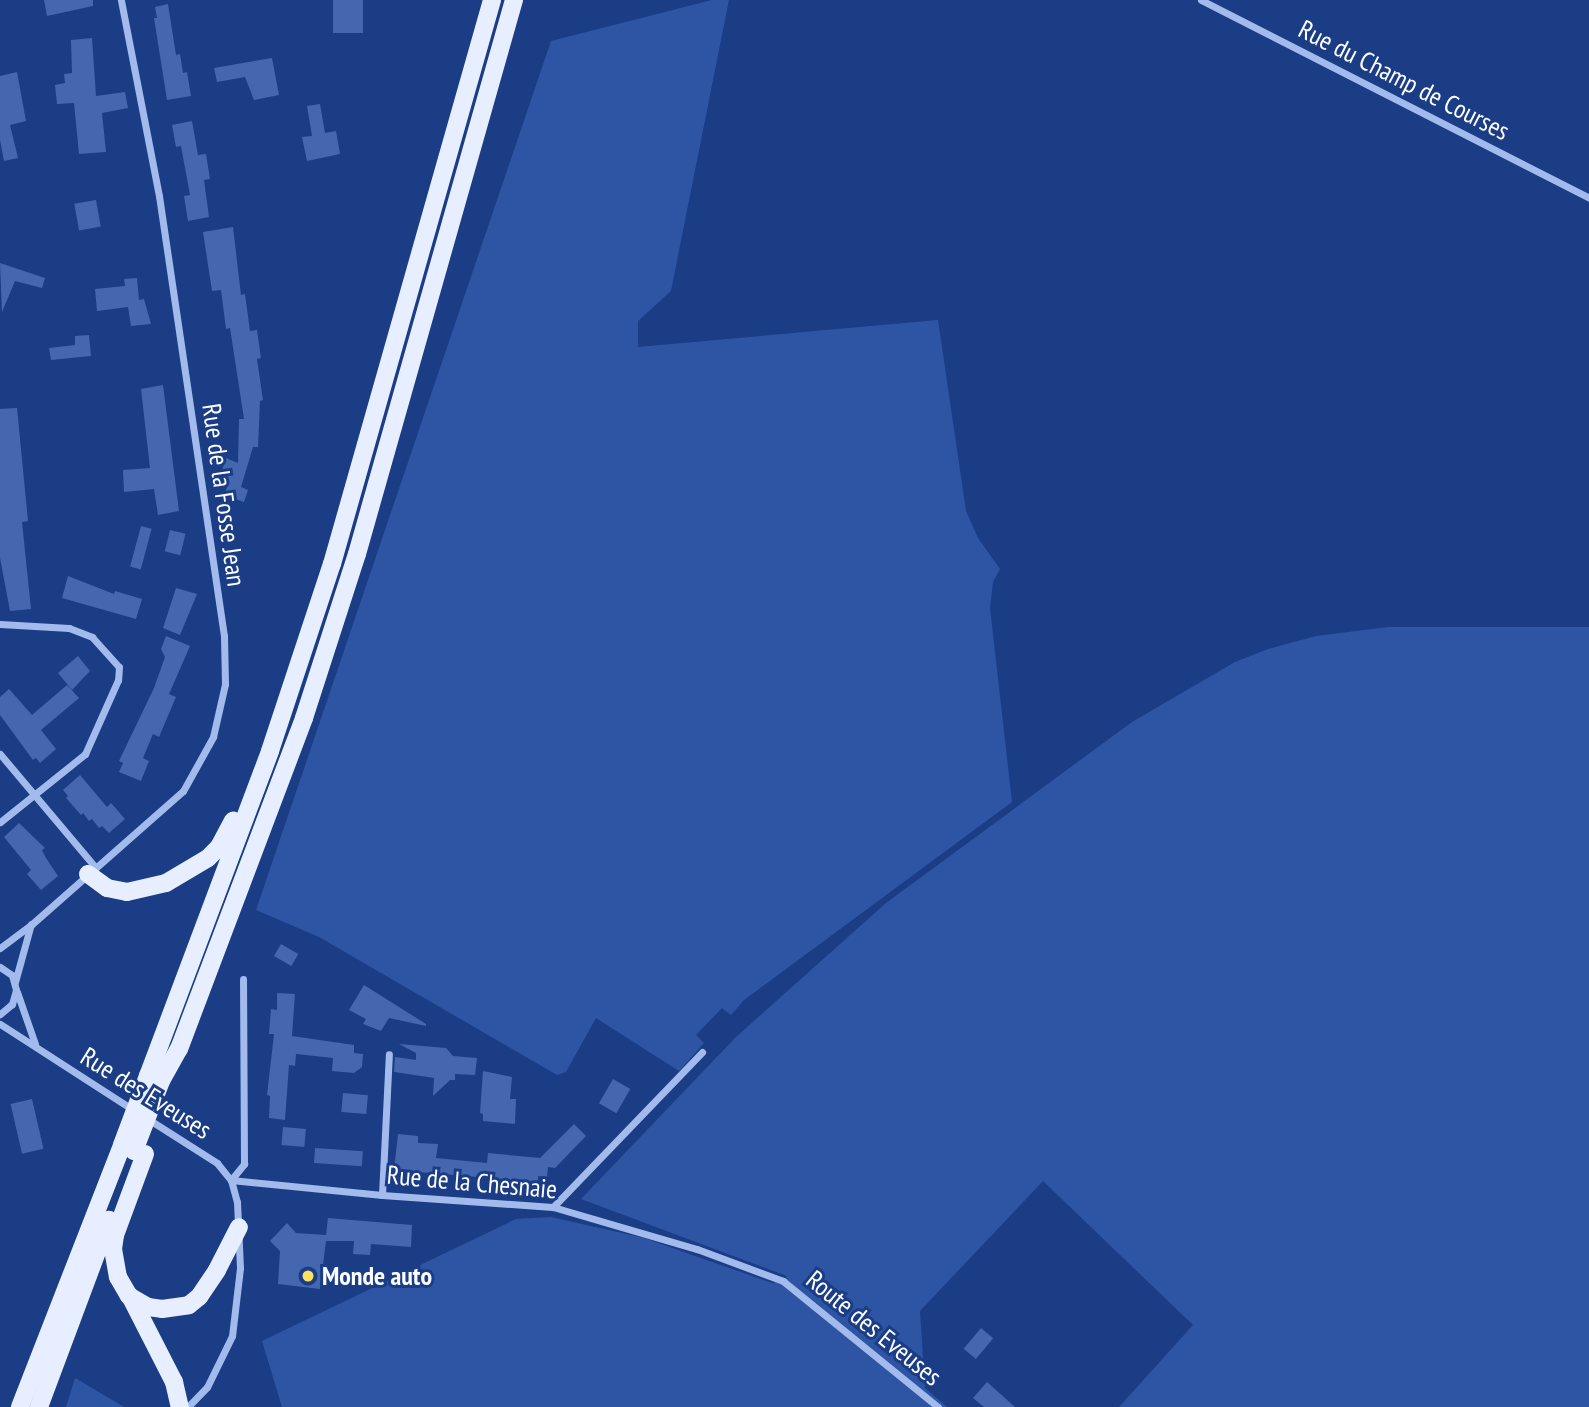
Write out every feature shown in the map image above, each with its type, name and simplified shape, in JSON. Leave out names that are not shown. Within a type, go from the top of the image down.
[{"type":"main road","points":[[39,1407],[160,1081],[332,564],[492,0]]},
{"type":"main road","points":[[160,1081],[178,1049],[304,718],[357,554],[514,0]]},
{"type":"main road","points":[[92,870],[107,888],[127,892],[166,883],[208,858],[230,830],[264,746],[276,730]]},
{"type":"main road","points":[[134,1150],[113,1249],[118,1278],[174,1382],[180,1407]]},
{"type":"main road","points":[[20,1407],[134,1150]]},
{"type":"main road","points":[[130,1296],[148,1307],[162,1310],[189,1305],[199,1297],[217,1270],[239,1227]]},
{"type":"street","name":"Rue de la Fosse Jean","points":[[0,947],[32,924],[168,806],[194,776],[213,737],[226,675],[224,636],[159,195],[121,0]]},
{"type":"street","name":"Rue du Champ de Courses","points":[[1201,0],[1589,198]]},
{"type":"street","points":[[0,624],[69,628],[92,638],[119,667],[118,681],[85,754],[0,822]]},
{"type":"street","points":[[0,754],[92,870]]},
{"type":"street","points":[[0,1014],[12,1004],[32,924]]},
{"type":"street","points":[[0,967],[16,986],[35,1044]]},
{"type":"street","points":[[188,1407],[207,1387],[232,1336],[240,1268],[237,1202],[231,1180],[244,1164],[243,979]]},
{"type":"street","name":"Rue des Eveuses","points":[[0,1024],[202,1152],[231,1180]]},
{"type":"street","points":[[553,1206],[702,1052]]},
{"type":"street","points":[[382,1195],[389,1054]]},
{"type":"street","name":"Rue de la Chesnaie","points":[[231,1180],[382,1195],[553,1206],[696,1249],[783,1281]]},
{"type":"street","name":"Route des Eveuses","points":[[783,1281],[938,1407]]},
{"type":"shaded area","points":[[712,0],[729,0],[671,291],[638,321],[638,347],[938,320],[966,511],[978,538],[1000,569],[993,582],[990,608],[1012,802],[744,1000],[731,1015],[722,1008],[696,1035],[704,1043],[679,1071],[596,1018],[566,1072],[557,1075],[319,937],[256,910],[551,41]]},
{"type":"shaded area","points":[[1388,627],[1589,627],[1589,1407],[1119,1407],[1193,1325],[1043,1181],[920,1311],[925,1388],[947,1407],[282,1407],[262,1341],[516,1219],[551,1217],[644,1238],[772,1283],[783,1281],[787,1276],[581,1199],[736,1037],[886,903],[1132,722],[1235,662],[1268,649],[1316,636]]},
{"type":"shaded area","points":[[75,1378],[124,1407],[66,1407]]},
{"type":"building","points":[[44,0],[93,0],[93,6],[47,16]]},
{"type":"building","points":[[333,0],[363,0],[363,33],[333,33]]},
{"type":"building","points":[[168,4],[176,55],[180,54],[183,73],[187,72],[191,96],[167,100],[154,18],[157,18],[155,7]]},
{"type":"building","points":[[92,38],[96,96],[125,92],[128,108],[102,113],[106,152],[79,154],[74,103],[57,104],[55,85],[65,83],[64,74],[72,73],[71,40]]},
{"type":"building","points":[[272,58],[279,95],[254,100],[245,77],[217,82],[214,68]]},
{"type":"building","points":[[17,72],[26,121],[10,125],[18,158],[4,161],[0,140],[0,76]]},
{"type":"building","points":[[320,104],[325,133],[336,131],[340,154],[307,161],[302,137],[312,136],[307,106]]},
{"type":"building","points":[[192,121],[198,155],[206,154],[210,179],[204,180],[209,217],[188,221],[184,196],[190,195],[181,146],[176,147],[172,125]]},
{"type":"building","points":[[96,200],[101,227],[79,230],[74,204]]},
{"type":"building","points":[[233,227],[241,295],[245,294],[250,331],[257,330],[261,358],[257,359],[263,400],[260,401],[258,447],[253,447],[241,487],[248,490],[244,502],[224,495],[229,482],[219,479],[226,458],[238,463],[239,419],[244,419],[230,328],[226,329],[221,290],[212,291],[203,232]]},
{"type":"building","points":[[0,263],[45,278],[42,288],[15,281],[2,312]]},
{"type":"building","points":[[137,278],[139,300],[144,299],[151,324],[131,326],[128,307],[97,311],[95,289],[125,286],[124,279]]},
{"type":"building","points":[[89,335],[91,356],[51,360],[49,348],[75,345],[75,336]]},
{"type":"building","points":[[163,385],[179,511],[158,515],[154,489],[124,492],[123,470],[150,468],[141,389]]},
{"type":"building","points":[[17,408],[28,521],[22,522],[31,609],[10,611],[0,558],[0,409]]},
{"type":"building","points":[[141,526],[152,529],[141,569],[130,567]]},
{"type":"building","points":[[170,530],[186,534],[180,555],[165,551]]},
{"type":"building","points":[[68,576],[114,594],[115,591],[142,599],[136,619],[62,598]]},
{"type":"building","points":[[176,588],[197,594],[180,635],[163,628]]},
{"type":"building","points":[[166,636],[190,646],[169,694],[176,697],[159,737],[153,734],[143,758],[149,761],[141,781],[119,772],[123,763],[119,761],[154,688],[165,657],[161,649]]},
{"type":"building","points":[[78,656],[90,671],[72,690],[58,673]]},
{"type":"building","points":[[67,685],[79,698],[41,730],[56,749],[40,763],[36,758],[33,760],[0,715],[0,697],[9,689],[32,715]]},
{"type":"building","points":[[80,775],[107,807],[111,803],[125,819],[109,833],[102,826],[99,828],[92,819],[89,821],[83,813],[81,815],[66,798],[68,796],[63,790]]},
{"type":"building","points":[[19,823],[45,848],[42,850],[58,876],[41,890],[27,874],[31,870],[4,837]]},
{"type":"building","points":[[281,944],[298,954],[291,966],[274,956]]},
{"type":"building","points":[[364,985],[426,1026],[389,1018],[381,1031],[363,1024],[366,1019],[349,1010]]},
{"type":"building","points":[[277,993],[295,994],[292,1036],[354,1045],[354,1053],[363,1054],[362,1067],[354,1073],[332,1071],[333,1058],[296,1054],[295,1066],[289,1065],[285,1120],[269,1118],[270,1096],[267,1095],[274,1034],[269,1034],[271,1009],[277,1010]]},
{"type":"building","points":[[399,1044],[446,1048],[453,1056],[477,1058],[475,1075],[455,1074],[455,1080],[450,1080],[433,1096],[434,1078],[394,1072],[395,1057],[416,1060],[416,1053]]},
{"type":"building","points":[[483,1071],[512,1077],[510,1099],[516,1099],[515,1124],[483,1121],[483,1114],[480,1113]]},
{"type":"building","points":[[613,1079],[630,1089],[616,1113],[599,1103]]},
{"type":"building","points":[[343,1093],[368,1095],[366,1114],[341,1112]]},
{"type":"building","points":[[32,1099],[43,1149],[22,1154],[11,1104]]},
{"type":"building","points":[[574,1124],[586,1136],[555,1168],[548,1167],[547,1177],[538,1176],[538,1182],[394,1170],[398,1134],[418,1136],[418,1143],[438,1144],[436,1158],[487,1163],[488,1153],[540,1158]]},
{"type":"building","points":[[283,1127],[306,1129],[304,1147],[281,1145]]},
{"type":"building","points":[[315,1148],[363,1151],[362,1166],[314,1163]]},
{"type":"building","points":[[328,1218],[412,1225],[411,1247],[371,1244],[370,1255],[353,1254],[354,1241],[326,1241],[320,1289],[278,1284],[280,1251],[270,1241],[287,1223],[296,1233],[326,1235]]},
{"type":"building","points":[[981,1328],[993,1338],[976,1359],[964,1349]]},
{"type":"building","points":[[987,1382],[1015,1407],[984,1407],[973,1398]]},
{"type":"place","name":"Monde auto","points":[[308,1276]]}]
